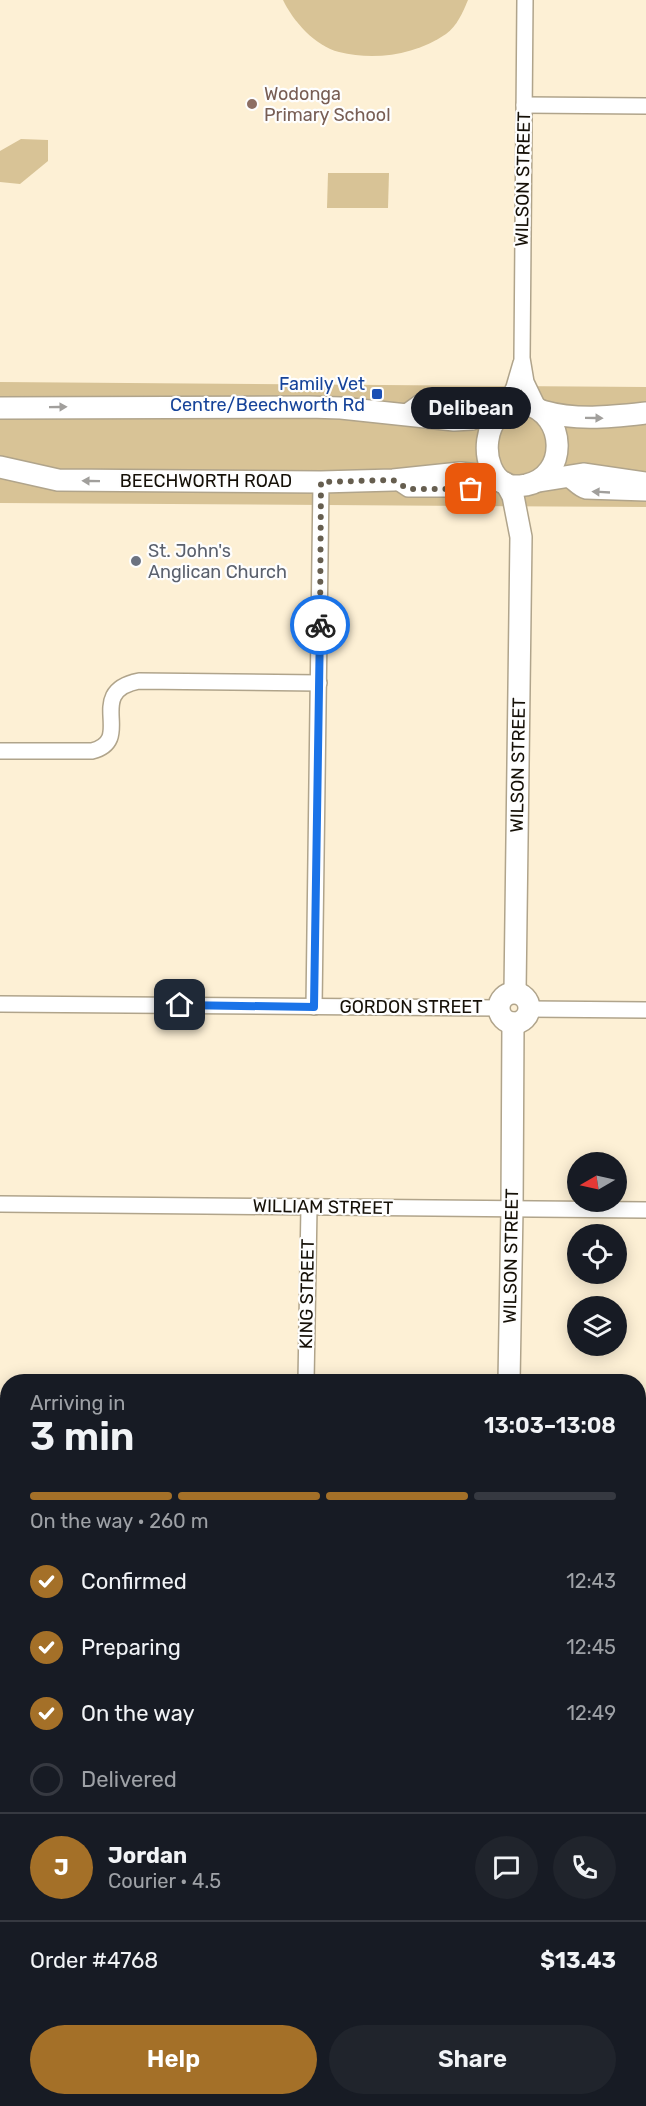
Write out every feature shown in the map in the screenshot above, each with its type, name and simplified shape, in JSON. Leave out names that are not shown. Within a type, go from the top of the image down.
[{"type":"main road","points":[[0,408],[309,407],[341,408],[454,420],[478,418],[522,404],[559,415],[591,418],[646,413]]},
{"type":"main road","points":[[503,410],[491,426],[487,446],[493,470],[506,484],[522,486],[561,476],[592,474],[646,483]]},
{"type":"main road","points":[[537,481],[551,468],[557,447],[553,427],[541,410]]},
{"type":"main road","name":"BEECHWORTH ROAD","points":[[5,471],[58,480],[321,482],[474,474],[493,478],[506,484]]},
{"type":"main road","name":"WILSON STREET","points":[[515,992],[521,537],[528,505],[537,481]]},
{"type":"main road","name":"WILSON STREET","points":[[506,484],[513,496],[521,537]]},
{"type":"main road","points":[[515,992],[527,1000],[529,1009],[522,1021],[506,1015],[499,1003],[505,995],[515,992]]},
{"type":"main road","name":"WILSON STREET","points":[[506,1015],[512,1209],[509,1374]]},
{"type":"street","name":"WILSON STREET","points":[[525,0],[522,357],[526,381],[541,410]]},
{"type":"street","points":[[524,105],[646,106]]},
{"type":"street","name":"WILSON STREET","points":[[503,410],[514,387],[522,357]]},
{"type":"street","points":[[561,476],[568,478],[577,488],[586,491],[646,493]]},
{"type":"street","points":[[314,1007],[321,482]]},
{"type":"street","points":[[0,751],[92,751],[100,749],[106,745],[112,732],[114,692],[121,685],[129,682],[320,683]]},
{"type":"street","name":"GORDON STREET","points":[[0,1004],[314,1007],[506,1015]]},
{"type":"street","points":[[529,1009],[646,1010]]},
{"type":"street","name":"WILLIAM STREET","points":[[0,1204],[646,1210]]},
{"type":"street","name":"KING STREET","points":[[306,1374],[309,1207]]},
{"type":"shaded area","points":[[283,0],[468,0],[453,27],[434,41],[408,51],[367,56],[330,49],[313,38],[299,24]]},
{"type":"shaded area","points":[[21,139],[48,140],[48,161],[20,184],[0,182],[0,151]]},
{"type":"shaded area","points":[[328,173],[389,173],[388,208],[327,208]]},
{"type":"shaded area","points":[[0,382],[646,387],[646,507],[0,503]]},
{"type":"way so far","points":[[320,625],[321,482],[393,480],[408,489],[471,489]]},
{"type":"place","name":"Wodonga Primary School","points":[[252,104]]},
{"type":"place","name":"Family Vet Centre/Beechworth Rd","points":[[377,394]]},
{"type":"place","name":"Delibean","points":[[471,489]]},
{"type":"place","name":"St. John's Anglican Church","points":[[136,561]]},
{"type":"route","points":[[180,1005],[314,1007],[320,625]]}]
